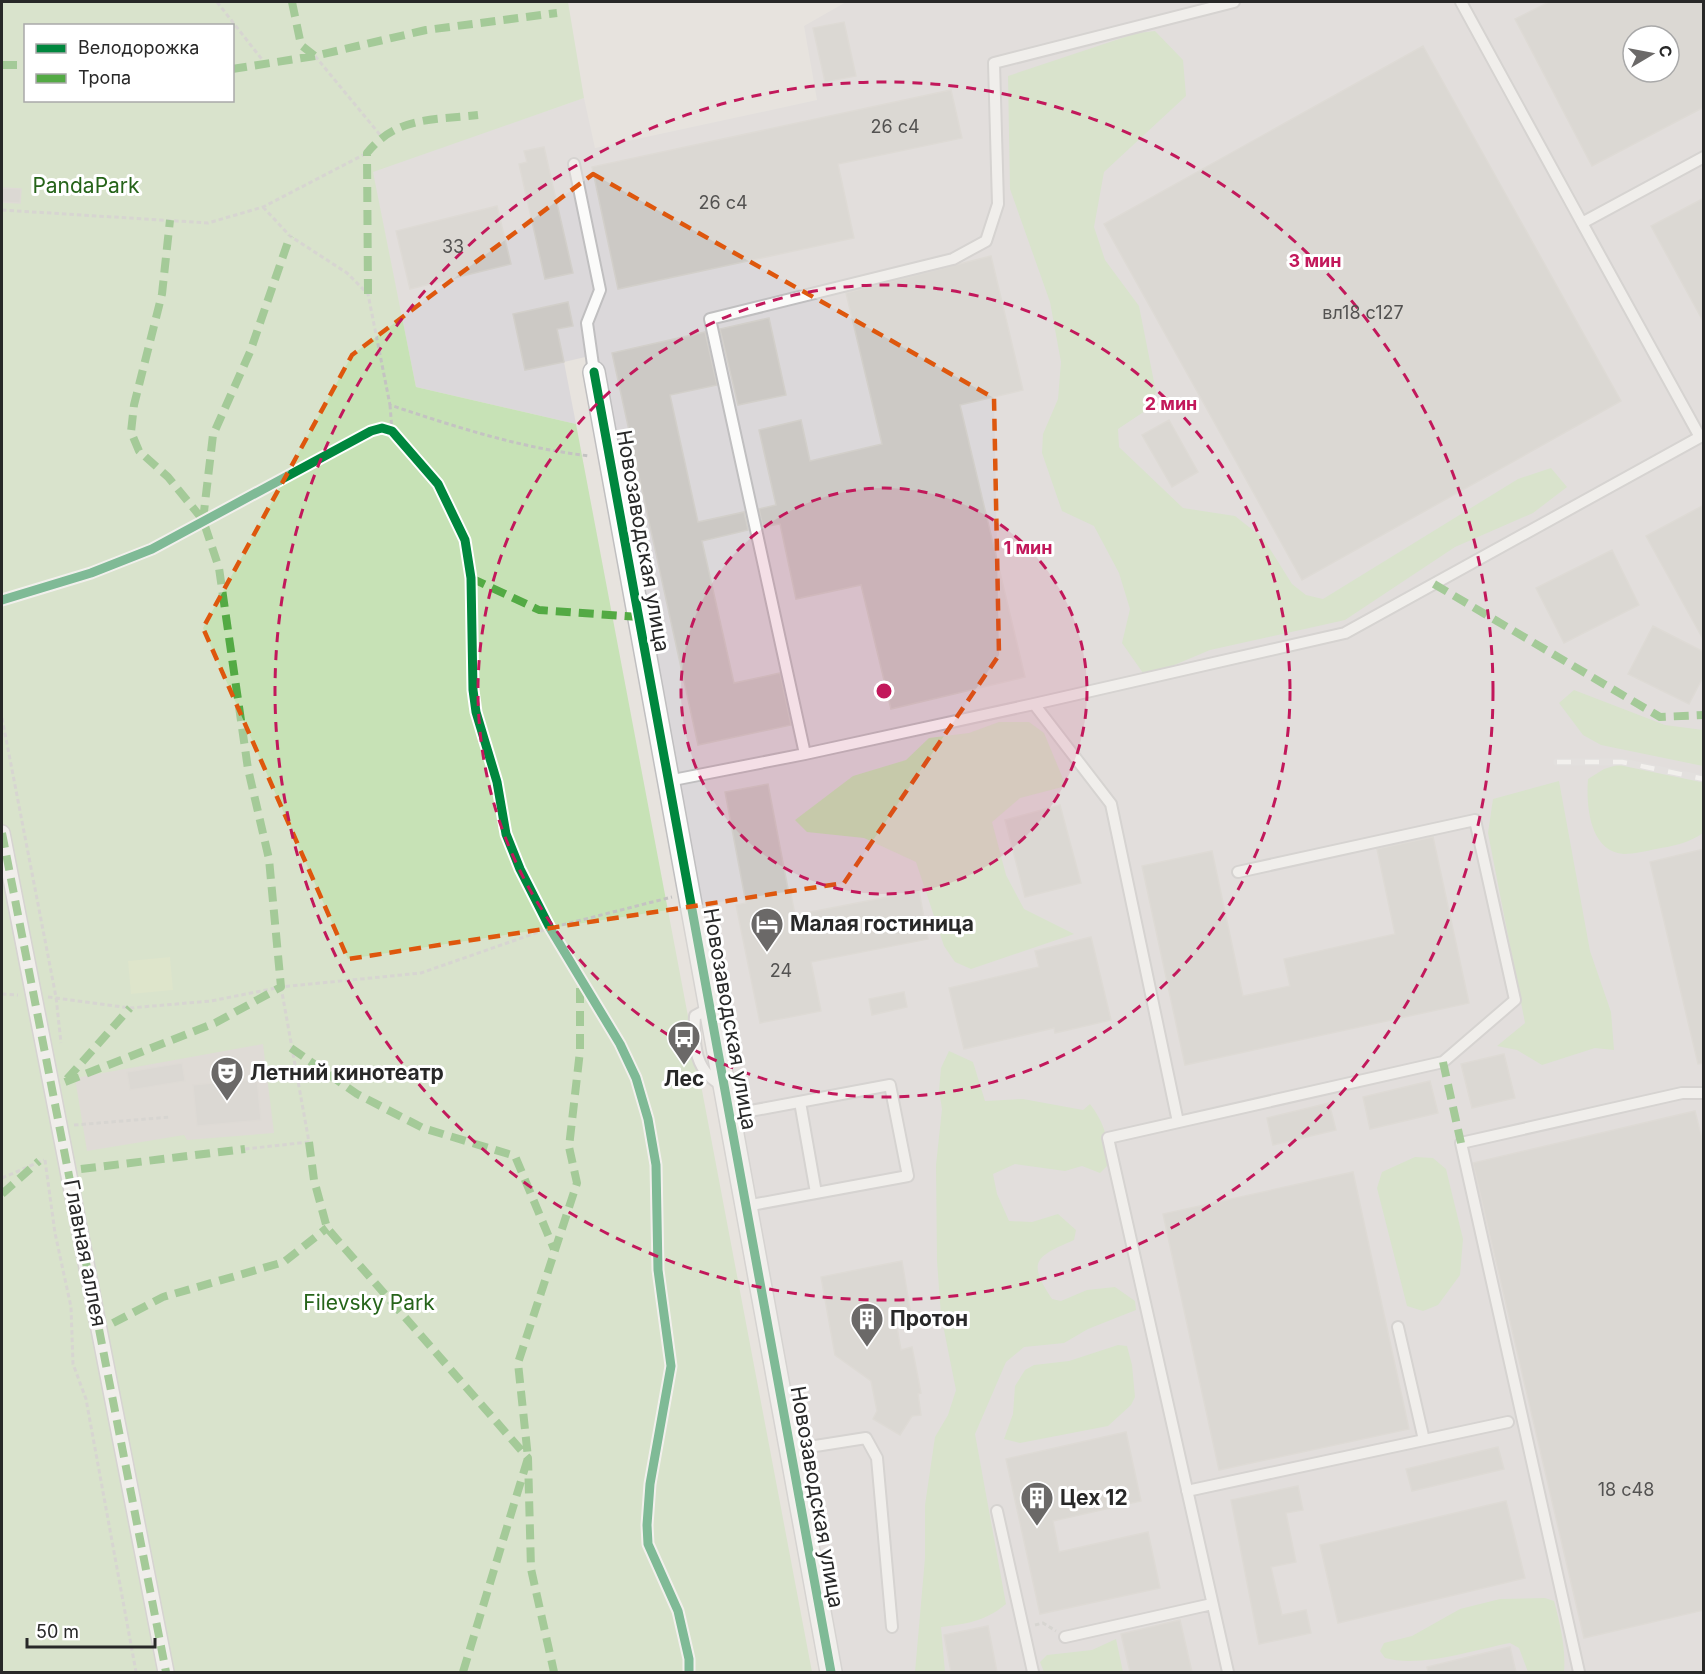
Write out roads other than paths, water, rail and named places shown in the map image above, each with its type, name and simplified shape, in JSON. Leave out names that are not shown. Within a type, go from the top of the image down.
[{"type":"street","name":"Новозаводская улица","points":[[594,372],[831,1672]]},
{"type":"street","name":"Главная аллея","points":[[2,833],[67,1156],[166,1672]]},
{"type":"lane","points":[[806,754],[710,319],[953,259],[986,241],[998,204],[994,63],[1233,2]]},
{"type":"lane","points":[[668,781],[806,754],[1345,633],[1702,439],[1461,2]]},
{"type":"lane","points":[[1582,223],[1704,156]]},
{"type":"lane","points":[[574,164],[600,290],[587,323],[594,372]]},
{"type":"lane","points":[[1034,704],[1111,804],[1178,1122]]},
{"type":"lane","points":[[1228,1672],[1108,1138],[1443,1062],[1515,1000],[1475,820],[1238,872]]},
{"type":"lane","points":[[729,1115],[890,1085],[908,1176],[746,1206]]},
{"type":"lane","points":[[1579,1672],[1461,1143],[1682,1093],[1704,1093]]},
{"type":"lane","points":[[800,1102],[816,1193]]},
{"type":"lane","points":[[1398,1327],[1424,1440]]},
{"type":"lane","points":[[1187,1491],[1508,1422]]},
{"type":"lane","points":[[790,1450],[866,1438],[877,1458],[892,1627]]},
{"type":"lane","points":[[997,1511],[1033,1672]]},
{"type":"lane","points":[[1065,1637],[1212,1604]]},
{"type":"railway","points":[[1557,762],[1622,762],[1704,779]]},
{"type":"place","name":"Малая гостиница","points":[[767,953]]},
{"type":"place","name":"Лес","points":[[684,1066]]},
{"type":"place","name":"Летний кинотеатр","points":[[227,1102]]},
{"type":"place","name":"Протон","points":[[867,1348]]},
{"type":"place","name":"Цех 12","points":[[1037,1527]]},
{"type":"park label","name":"PandaPark","points":[[86,186]]},
{"type":"park label","name":"Filevsky Park","points":[[369,1303]]}]
